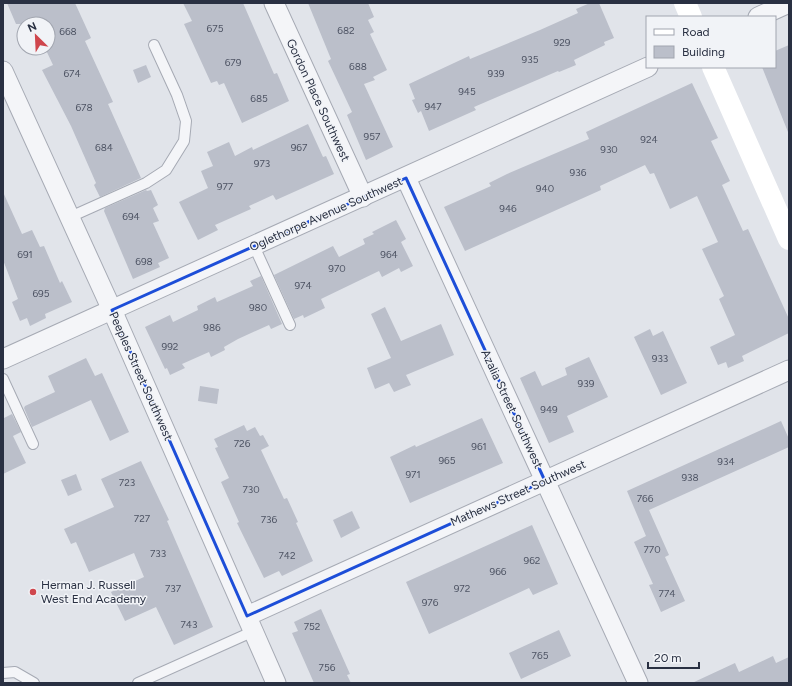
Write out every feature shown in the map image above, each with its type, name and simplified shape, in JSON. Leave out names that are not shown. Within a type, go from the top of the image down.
[{"type":"street","name":"Gordon Place Southwest","points":[[274,3],[363,197]]},
{"type":"street","points":[[685,3],[691,16]]},
{"type":"street","points":[[760,16],[788,3]]},
{"type":"street","name":"Oglethorpe Avenue Southwest","points":[[3,359],[406,178],[646,68]]},
{"type":"street","points":[[713,68],[789,239]]},
{"type":"street","name":"Peeples Street Southwest","points":[[3,71],[112,310],[276,683]]},
{"type":"street","name":"Azalia Street Southwest","points":[[406,178],[638,683]]},
{"type":"street","name":"Mathews Street Southwest","points":[[250,624],[545,481],[789,370]]},
{"type":"lane","points":[[70,217],[146,183],[166,170],[184,141],[186,121],[177,95],[154,45]]},
{"type":"lane","points":[[254,246],[290,325]]},
{"type":"lane","points":[[3,379],[33,444]]},
{"type":"lane","points":[[138,683],[250,624]]},
{"type":"lane","points":[[3,673],[15,672],[34,683]]},
{"type":"highlighted area","points":[[406,178],[545,481],[247,616],[112,310]]},
{"type":"building","points":[[7,3],[75,3],[91,38],[85,41],[113,102],[108,104],[141,178],[100,197],[94,185],[96,183],[71,126],[42,70],[53,65],[49,56],[56,56],[56,16],[16,16],[16,24]]},
{"type":"building","points":[[183,3],[243,3],[274,74],[277,73],[289,101],[242,123],[224,83],[219,85],[217,81],[211,83],[184,24],[192,21]]},
{"type":"building","points":[[308,3],[368,3],[374,17],[368,20],[374,32],[370,34],[387,70],[373,77],[375,80],[364,84],[393,147],[366,160],[347,115],[352,112],[328,61],[331,59]]},
{"type":"building","points":[[590,3],[599,3],[614,38],[604,42],[605,45],[574,60],[576,65],[559,72],[558,71],[474,107],[476,110],[429,131],[421,111],[418,113],[412,100],[415,99],[409,84],[469,56],[470,59],[578,13],[576,9]]},
{"type":"building","points":[[789,45],[789,132],[762,68],[776,68],[776,51]]},
{"type":"building","points":[[146,65],[151,77],[138,83],[133,70]]},
{"type":"building","points":[[692,83],[718,138],[711,141],[730,181],[722,185],[743,231],[748,229],[789,319],[789,333],[742,356],[744,361],[728,368],[726,362],[718,365],[710,347],[735,335],[719,299],[724,296],[702,249],[718,242],[697,196],[670,209],[654,173],[650,174],[645,165],[600,186],[601,190],[465,251],[444,207],[491,186],[489,183],[507,174],[589,139],[586,132]]},
{"type":"building","points":[[308,124],[323,157],[326,156],[334,174],[276,200],[273,195],[249,206],[251,209],[215,225],[218,230],[198,240],[179,202],[208,188],[201,171],[213,166],[207,152],[229,142],[235,156],[252,147],[253,150]]},
{"type":"building","points":[[146,190],[151,190],[158,205],[153,208],[159,221],[153,223],[169,258],[158,263],[160,267],[133,279],[104,211],[105,208]]},
{"type":"building","points":[[3,192],[22,234],[32,230],[40,247],[44,246],[60,283],[62,281],[72,302],[45,314],[46,318],[30,326],[27,318],[20,321],[12,302],[18,299],[3,260]]},
{"type":"building","points":[[396,220],[406,239],[401,242],[413,266],[401,272],[399,268],[382,277],[379,271],[321,299],[325,308],[304,318],[303,315],[294,319],[274,275],[333,246],[339,257],[365,244],[363,239],[374,234],[372,232]]},
{"type":"building","points":[[261,276],[282,324],[271,329],[269,325],[238,339],[224,347],[225,350],[211,357],[209,352],[182,364],[185,368],[170,375],[167,368],[165,369],[145,327],[170,315],[173,322],[198,310],[197,306],[215,297],[217,302],[253,286],[250,281]]},
{"type":"building","points":[[385,307],[401,341],[441,324],[454,355],[406,375],[411,385],[394,392],[389,383],[375,389],[367,368],[391,358],[371,314]]},
{"type":"building","points":[[650,329],[653,336],[663,331],[687,383],[661,395],[634,337]]},
{"type":"building","points":[[589,357],[608,397],[567,416],[574,432],[549,443],[520,378],[535,371],[542,386],[567,375],[565,368]]},
{"type":"building","points":[[86,358],[95,376],[102,373],[129,432],[110,441],[91,400],[32,427],[24,408],[25,406],[55,392],[48,376]]},
{"type":"building","points":[[200,386],[219,389],[217,404],[198,401]]},
{"type":"building","points":[[12,414],[21,432],[13,436],[26,463],[3,474],[3,415],[4,418]]},
{"type":"building","points":[[482,418],[503,463],[410,503],[390,457],[415,445],[416,447]]},
{"type":"building","points":[[781,421],[789,439],[789,447],[649,510],[669,555],[665,557],[685,601],[661,612],[649,585],[653,584],[634,542],[646,536],[627,491]]},
{"type":"building","points":[[244,425],[247,431],[255,427],[260,436],[263,435],[269,446],[261,450],[284,499],[287,498],[298,522],[296,523],[313,561],[282,576],[279,571],[264,578],[237,523],[239,522],[221,482],[229,478],[215,448],[218,447],[214,439]]},
{"type":"building","points":[[141,461],[169,520],[167,521],[213,627],[174,645],[156,607],[125,621],[111,592],[144,577],[134,553],[89,572],[76,542],[71,544],[64,529],[114,507],[101,479]]},
{"type":"building","points":[[76,474],[82,490],[68,496],[61,480]]},
{"type":"building","points":[[352,511],[360,528],[341,538],[333,520]]},
{"type":"building","points":[[532,525],[558,584],[533,595],[529,588],[429,634],[406,582]]},
{"type":"building","points":[[321,609],[350,674],[347,675],[351,683],[314,683],[292,633],[298,631],[294,622]]},
{"type":"building","points":[[559,630],[571,656],[521,679],[509,653]]},
{"type":"building","points":[[773,656],[776,663],[789,657],[789,683],[692,683],[735,663],[739,672]]},
{"type":"place","name":"Herman J. Russell West End Academy","points":[[33,592]]}]
